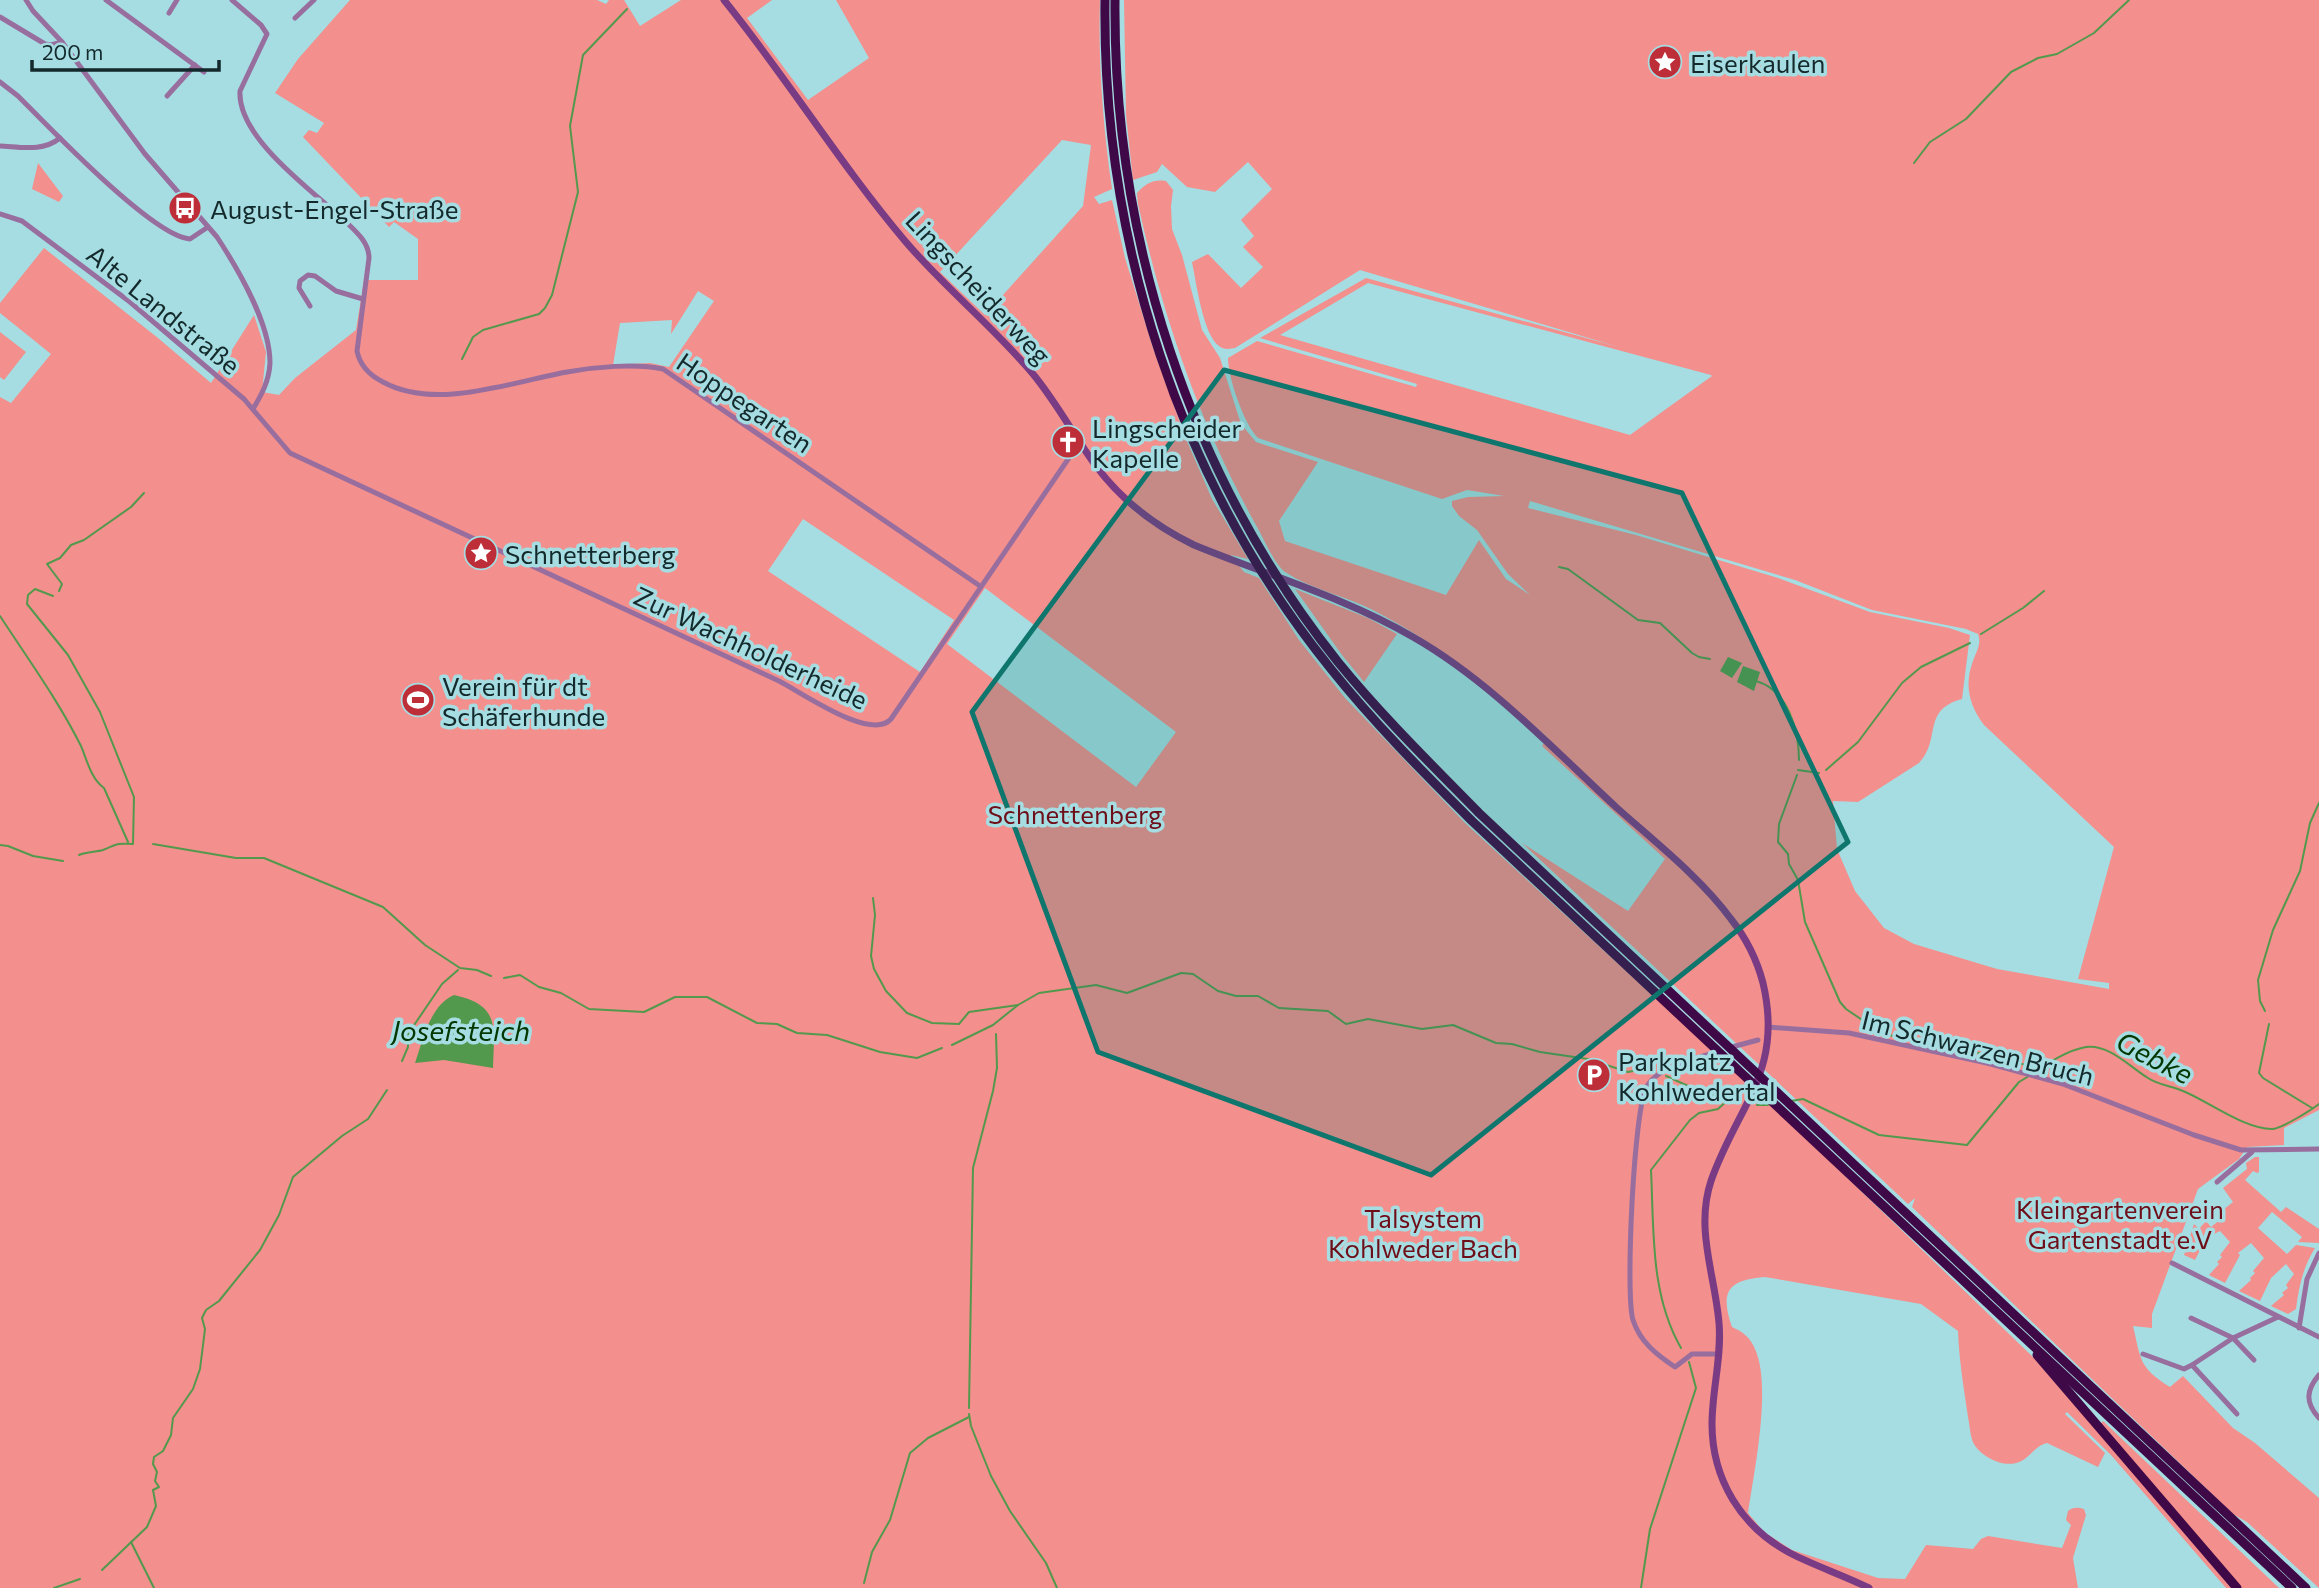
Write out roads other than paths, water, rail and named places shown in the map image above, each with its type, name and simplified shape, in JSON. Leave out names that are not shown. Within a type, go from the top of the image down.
[{"type":"highway","points":[[1105,0],[1110,123],[1122,214],[1150,325],[1172,390],[1208,474],[1229,515],[1289,612],[1359,703],[1472,821],[1588,931],[2306,1588]]},
{"type":"highway","points":[[1115,0],[1116,76],[1127,177],[1153,299],[1198,428],[1238,509],[1310,625],[1366,696],[1479,813],[1936,1248],[2029,1342],[2292,1588]]},
{"type":"highway","points":[[2029,1342],[2040,1360],[2237,1588]]},
{"type":"street","points":[[26,0],[62,42],[138,145],[225,250],[251,299],[267,342],[270,361],[266,386],[253,408]]},
{"type":"street","points":[[106,0],[204,72]]},
{"type":"street","points":[[170,13],[177,0]]},
{"type":"street","name":"Hoppegarten","points":[[232,0],[261,25],[267,34],[240,92],[240,102],[247,121],[265,148],[365,242],[369,258],[357,343],[358,358],[369,374],[389,386],[408,392],[445,394],[590,369],[663,369],[980,586]]},
{"type":"street","points":[[295,18],[314,0]]},
{"type":"street","name":"Lingscheiderweg","points":[[724,0],[889,222],[934,273],[1019,358],[1054,401],[1097,467],[1137,510],[1172,534],[1237,563],[1372,615],[1450,660],[1491,693],[1685,870],[1729,915],[1751,951],[1762,982],[1768,1027],[1757,1086],[1719,1163],[1706,1200],[1704,1233],[1719,1320],[1719,1354],[1713,1409],[1713,1437],[1718,1468],[1733,1500],[1754,1527],[1800,1558],[1869,1588]]},
{"type":"street","points":[[0,17],[45,44],[62,42]]},
{"type":"street","points":[[167,96],[195,65]]},
{"type":"street","points":[[0,82],[18,96],[121,196],[174,234],[190,239],[208,228]]},
{"type":"street","points":[[0,146],[41,147],[53,145],[60,138]]},
{"type":"street","name":"Alte Landstraße","points":[[0,214],[22,220],[130,302],[253,408],[290,453]]},
{"type":"street","points":[[310,306],[299,286],[302,278],[308,275],[315,276],[336,291],[363,299]]},
{"type":"street","name":"Zur Wachholderheide","points":[[290,453],[779,681],[841,716],[875,726],[884,725],[891,719],[1070,456],[1075,449],[1083,446]]},
{"type":"street","name":"Im Schwarzen Bruch","points":[[1768,1027],[1849,1033],[2021,1072],[2121,1105],[2215,1143],[2253,1152],[2319,1149]]},
{"type":"street","points":[[1719,1354],[1692,1354],[1675,1367],[1646,1343],[1632,1317],[1629,1282],[1639,1110],[1645,1089],[1651,1080],[1662,1073],[1717,1051],[1758,1040]]},
{"type":"street","points":[[2217,1182],[2253,1152]]},
{"type":"street","points":[[2299,1328],[2307,1279],[2319,1252]]},
{"type":"street","points":[[2172,1263],[2319,1337]]},
{"type":"street","points":[[2143,1354],[2186,1369],[2232,1338],[2278,1317]]},
{"type":"street","points":[[2191,1318],[2232,1338],[2254,1360]]},
{"type":"street","points":[[2192,1365],[2237,1414]]},
{"type":"street","points":[[2319,1375],[2309,1388],[2308,1396],[2311,1408],[2319,1418]]},
{"type":"water","points":[[1728,657],[1742,663],[1732,678],[1720,671]]},
{"type":"water","points":[[1743,666],[1760,672],[1754,691],[1737,682]]},
{"type":"water","name":"Josefsteich","points":[[454,995],[469,999],[487,1012],[493,1030],[493,1068],[444,1060],[415,1063],[433,1015]]},
{"type":"waterway","points":[[1914,163],[1930,142],[1966,119],[2011,72],[2038,58],[2057,54],[2094,33],[2129,0]]},
{"type":"waterway","points":[[462,359],[473,337],[483,330],[539,314],[552,295],[578,192],[570,126],[583,55],[627,9]]},
{"type":"waterway","points":[[59,591],[62,584],[47,564],[60,558],[71,545],[84,540],[131,507],[144,493]]},
{"type":"waterway","points":[[1559,567],[1568,569],[1638,620],[1660,623],[1692,653],[1710,659]]},
{"type":"waterway","points":[[53,596],[35,589],[28,595],[27,604],[68,655],[100,712],[134,797],[133,844],[117,844],[79,855]]},
{"type":"waterway","points":[[1981,634],[2023,608],[2044,591]]},
{"type":"waterway","points":[[0,616],[72,729],[93,774],[104,788],[128,842]]},
{"type":"waterway","points":[[1826,770],[1858,742],[1902,683],[1921,667],[1970,643]]},
{"type":"waterway","points":[[1756,681],[1776,693],[1790,713],[1797,736],[1799,760]]},
{"type":"waterway","points":[[1798,770],[1819,773]]},
{"type":"waterway","points":[[1797,775],[1779,824],[1778,842],[1788,854],[1789,864],[1798,880],[1805,922],[1840,1002],[1883,1034],[1963,1049],[2038,1068]]},
{"type":"waterway","points":[[2265,1011],[2260,1001],[2258,980],[2273,930],[2300,871],[2310,823],[2319,803]]},
{"type":"waterway","points":[[153,844],[236,858],[264,858],[383,907],[425,945],[460,968],[477,970],[491,976]]},
{"type":"waterway","points":[[0,845],[33,856],[63,861]]},
{"type":"waterway","points":[[873,898],[875,915],[871,956],[874,969],[886,991],[907,1013],[932,1023],[959,1024],[969,1012],[1018,1005]]},
{"type":"waterway","points":[[402,1061],[408,1047],[408,1034],[442,984],[458,970]]},
{"type":"waterway","points":[[952,1045],[993,1025],[1018,1005],[1039,993],[1096,985],[1127,993],[1181,973],[1193,974],[1218,991],[1236,996],[1258,996],[1279,1008],[1328,1011],[1346,1024],[1368,1019],[1422,1029],[1453,1025],[1496,1043],[1588,1059],[1628,1072],[1642,1069],[1652,1072]]},
{"type":"waterway","points":[[504,978],[520,975],[539,987],[561,993],[589,1009],[644,1012],[675,997],[707,997],[757,1023],[777,1024],[797,1033],[827,1035],[880,1052],[917,1058],[942,1048]]},
{"type":"waterway","points":[[2269,1024],[2259,1073],[2312,1108]]},
{"type":"waterway","points":[[969,1408],[973,1168],[997,1068],[996,1034]]},
{"type":"waterway","name":"Gebke","points":[[2033,1073],[2072,1051],[2095,1047],[2119,1057],[2152,1080],[2183,1091],[2238,1120],[2261,1128],[2282,1126],[2319,1104]]},
{"type":"waterway","points":[[1666,1076],[1706,1094],[1741,1100]]},
{"type":"waterway","name":"Gebke","points":[[1791,1101],[1803,1099],[1879,1135],[1967,1145],[2019,1082],[2029,1076]]},
{"type":"waterway","points":[[102,1570],[147,1527],[156,1506],[153,1490],[159,1487],[155,1481],[157,1472],[153,1464],[154,1457],[163,1451],[171,1435],[173,1418],[193,1389],[200,1369],[205,1329],[202,1318],[206,1310],[219,1301],[260,1250],[279,1215],[293,1177],[342,1136],[368,1119],[387,1090]]},
{"type":"waterway","points":[[1681,1348],[1671,1327],[1659,1284],[1651,1170],[1690,1120],[1699,1113],[1718,1109],[1730,1098]]},
{"type":"waterway","name":"Gebke","points":[[1757,1105],[1768,1105]]},
{"type":"waterway","points":[[1641,1588],[1650,1529],[1696,1388],[1689,1362]]},
{"type":"waterway","points":[[969,1414],[971,1426],[991,1476],[1010,1511],[1046,1563],[1057,1588]]},
{"type":"waterway","points":[[864,1583],[872,1552],[890,1520],[910,1453],[928,1438],[969,1417]]},
{"type":"waterway","points":[[131,1542],[154,1588]]},
{"type":"waterway","points":[[54,1588],[80,1579]]},
{"type":"place","name":"Eiserkaulen","points":[[1665,62]]},
{"type":"place","name":"August-Engel-Straße","points":[[185,208]]},
{"type":"place","name":"Lingscheider Kapelle","points":[[1068,442]]},
{"type":"place","name":"Schnetterberg","points":[[481,553]]},
{"type":"place","name":"Verein für dt Schäferhunde","points":[[418,700]]},
{"type":"place","name":"Parkplatz Kohlwedertal","points":[[1594,1075]]},
{"type":"park label","name":"Schnettenberg","points":[[1075,813]]},
{"type":"park label","name":"Kleingartenverein Gartenstadt e.V","points":[[2120,1223]]},
{"type":"park label","name":"Talsystem Kohlweder Bach","points":[[1423,1232]]}]
